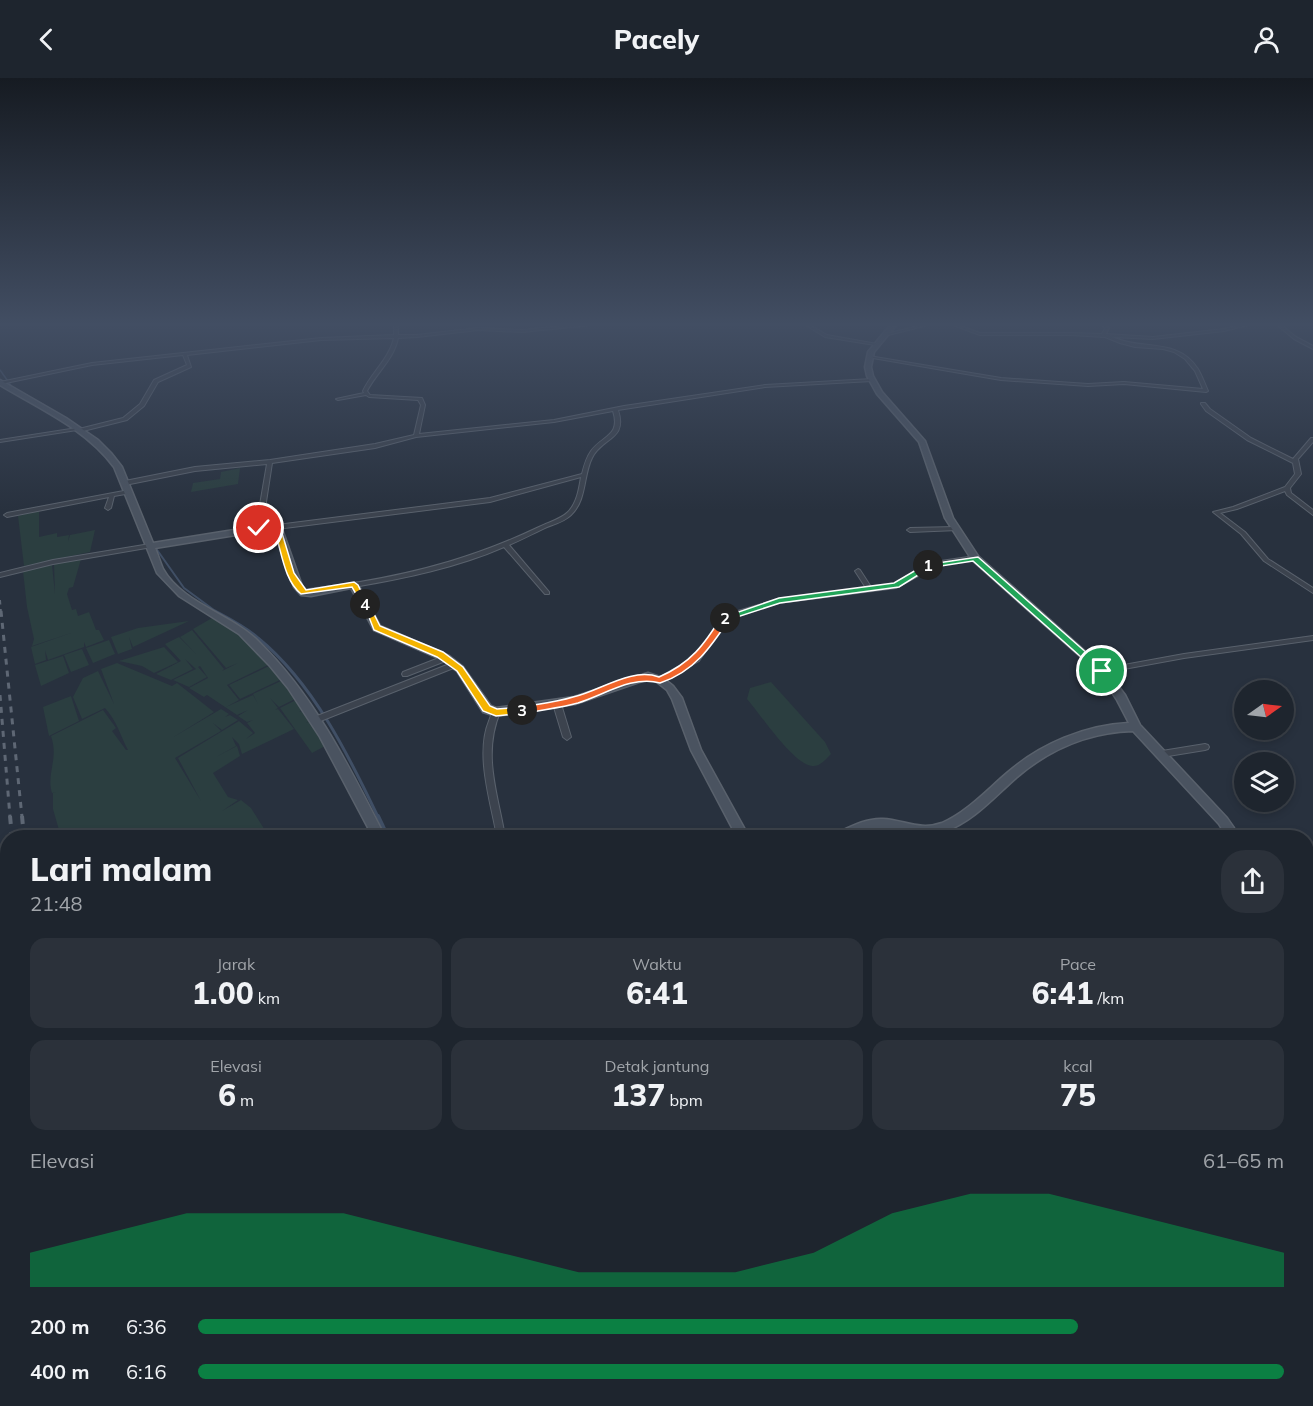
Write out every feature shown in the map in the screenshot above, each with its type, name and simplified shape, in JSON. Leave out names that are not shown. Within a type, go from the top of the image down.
[{"type":"street","points":[[8,386],[80,430],[110,454],[128,485],[151,546],[169,583],[189,601],[252,640],[287,678],[341,762],[375,830]]},
{"type":"street","points":[[0,441],[112,424],[125,419],[142,405],[153,386]]},
{"type":"street","points":[[366,394],[368,386]]},
{"type":"street","points":[[7,515],[112,495],[128,485],[195,469],[270,462],[375,446],[416,436],[554,421],[615,409],[765,386]]},
{"type":"street","points":[[875,386],[922,441],[928,453],[938,490],[956,529],[975,558],[1102,671],[1121,698],[1136,727],[1223,821],[1228,830]]},
{"type":"street","points":[[1164,386],[1206,391],[1204,386]]},
{"type":"street","points":[[338,399],[366,394],[420,399],[423,405],[416,436]]},
{"type":"street","points":[[1203,404],[1249,439],[1294,462],[1298,474],[1287,488],[1235,508],[1216,512],[1243,532],[1266,560],[1313,591]]},
{"type":"street","points":[[264,528],[280,534],[291,573],[297,587],[304,593],[354,585],[469,560],[506,546],[570,513],[582,489],[592,452],[608,441],[617,428],[619,420],[615,409]]},
{"type":"street","points":[[1294,462],[1313,439]]},
{"type":"street","points":[[264,528],[270,462]]},
{"type":"street","points":[[0,575],[53,562],[164,543],[490,500],[584,475]]},
{"type":"street","points":[[1287,488],[1290,494],[1313,513]]},
{"type":"street","points":[[108,508],[112,495]]},
{"type":"street","points":[[910,530],[956,529]]},
{"type":"street","points":[[506,546],[547,593]]},
{"type":"street","points":[[660,680],[697,659],[723,621],[733,614],[779,601],[896,586],[936,563],[975,558]]},
{"type":"street","points":[[858,571],[870,590]]},
{"type":"street","points":[[354,585],[377,628],[450,662],[460,669],[486,709],[496,712],[557,704],[635,679],[648,676],[660,680],[677,698],[696,750],[739,830]]},
{"type":"street","points":[[1102,671],[1184,656],[1313,638]]},
{"type":"street","points":[[316,720],[450,662]]},
{"type":"street","points":[[405,674],[450,662]]},
{"type":"street","points":[[557,704],[567,737]]},
{"type":"street","points":[[496,712],[490,729],[489,755],[500,830]]},
{"type":"street","points":[[946,830],[1026,763],[1040,755],[1101,730],[1136,727]]},
{"type":"street","points":[[1162,754],[1205,747]]},
{"type":"street","points":[[860,830],[881,823],[910,830]]},
{"type":"shaded area","points":[[240,468],[238,484],[191,492],[193,483],[220,479],[221,472]]},
{"type":"shaded area","points":[[39,511],[39,537],[57,533],[57,537],[69,535],[68,542],[70,535],[95,530],[90,552],[24,566],[18,516]]},
{"type":"shaded area","points":[[81,559],[73,587],[69,588],[67,594],[72,610],[76,609],[78,616],[89,612],[96,630],[99,630],[104,640],[86,647],[84,642],[84,647],[48,660],[45,650],[46,660],[35,664],[31,647],[74,632],[32,646],[34,639],[27,607],[23,571],[52,565],[55,594],[54,564]]},
{"type":"shaded area","points":[[212,618],[238,632],[268,665],[227,685],[239,700],[226,707],[253,695],[258,704],[253,694],[281,681],[295,699],[279,707],[270,698],[278,708],[275,710],[278,709],[294,729],[242,754],[239,744],[232,737],[236,746],[216,757],[237,746],[240,756],[213,773],[228,797],[238,800],[222,811],[241,800],[251,808],[265,830],[59,830],[53,809],[53,793],[56,792],[52,793],[50,779],[54,752],[51,736],[103,710],[116,728],[112,731],[128,750],[115,723],[105,708],[82,719],[73,697],[83,678],[98,671],[114,704],[101,669],[117,663],[172,686],[177,683],[214,712],[172,738],[221,709],[229,714],[225,717],[230,715],[238,720],[222,730],[213,723],[221,731],[175,758],[201,801],[178,758],[239,721],[253,733],[246,739],[255,733],[247,723],[253,720],[247,722],[238,716],[248,710],[237,715],[207,695],[204,697],[189,688],[208,678],[200,666],[198,667],[207,677],[189,687],[173,680],[196,669],[185,659],[193,669],[171,680],[156,674],[181,661],[165,644],[179,637],[196,654],[180,637],[192,630],[224,669],[222,671],[238,663],[226,668],[193,629]]},
{"type":"shaded area","points":[[189,621],[133,647],[129,637],[132,649],[118,654],[111,637],[138,628]]},
{"type":"shaded area","points":[[109,640],[115,654],[93,663],[86,648]]},
{"type":"shaded area","points":[[164,647],[178,662],[154,673],[142,666],[119,661]]},
{"type":"shaded area","points":[[82,649],[89,665],[71,672],[64,655]]},
{"type":"shaded area","points":[[63,656],[69,673],[41,686],[35,665]]},
{"type":"shaded area","points":[[269,666],[280,680],[240,699],[229,685]]},
{"type":"shaded area","points":[[771,682],[825,742],[831,754],[820,764],[812,766],[796,757],[747,699],[750,688]]},
{"type":"shaded area","points":[[71,696],[79,721],[49,736],[43,707]]},
{"type":"shaded area","points":[[296,700],[302,710],[299,712],[303,711],[309,721],[306,723],[311,721],[327,745],[312,753],[280,708]]},
{"type":"waterway","points":[[11,386],[44,405]]},
{"type":"waterway","points":[[102,444],[109,451]]},
{"type":"waterway","points":[[107,450],[113,456]]},
{"type":"waterway","points":[[155,547],[184,588],[216,612]]},
{"type":"waterway","points":[[216,612],[253,634],[296,676],[341,745],[378,817]]},
{"type":"waterway","points":[[378,816],[385,830]]},
{"type":"railway","points":[[0,600],[1,613]]},
{"type":"railway","points":[[1,611],[22,817]]},
{"type":"railway","points":[[0,695],[10,817]]},
{"type":"railway","points":[[10,816],[11,830]]},
{"type":"railway","points":[[22,816],[23,830]]},
{"type":"route","points":[[259,528],[269,528],[280,534],[291,573],[297,587],[304,593],[354,585],[360,591],[377,628],[446,658],[460,669],[486,709],[496,712],[518,711],[575,700],[648,676],[660,680],[676,673],[697,659],[726,618],[767,603],[896,586],[927,566],[975,558],[1102,671]]}]
